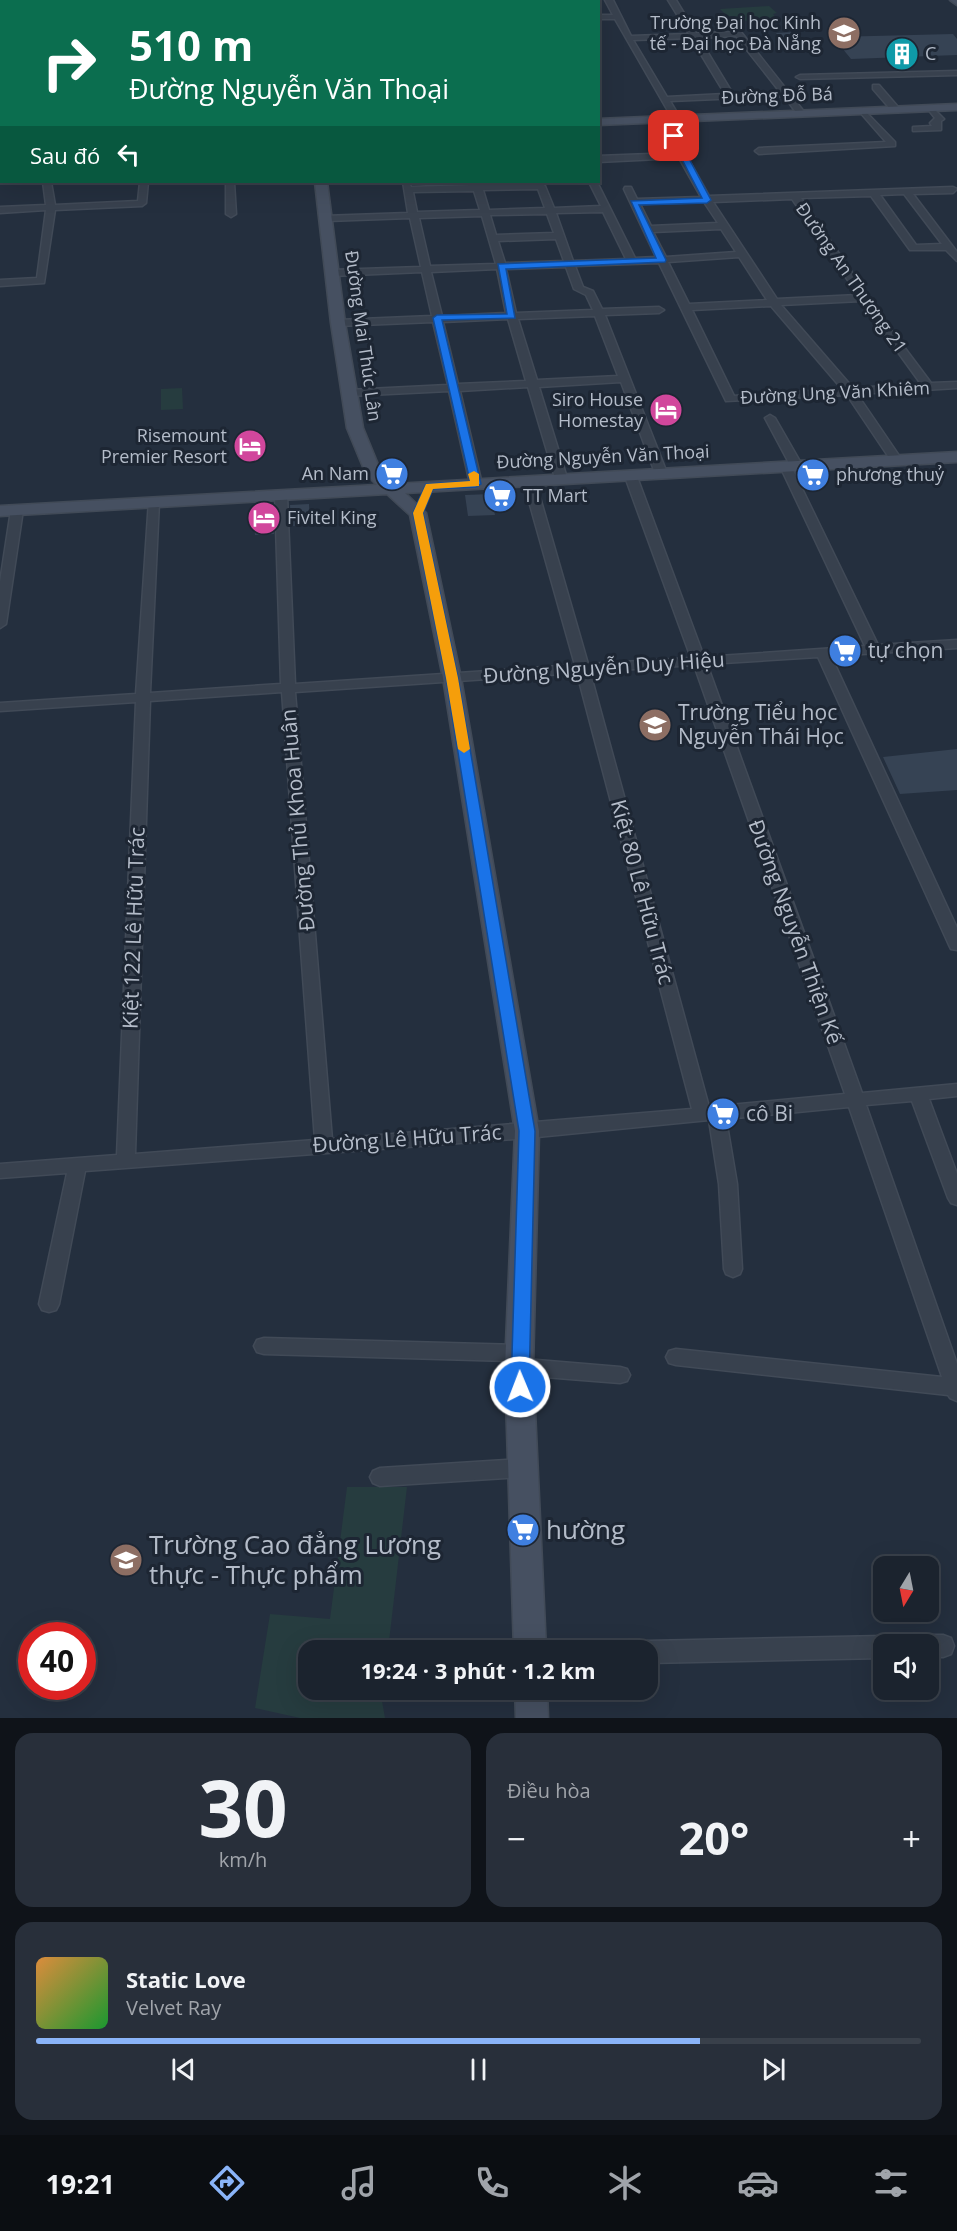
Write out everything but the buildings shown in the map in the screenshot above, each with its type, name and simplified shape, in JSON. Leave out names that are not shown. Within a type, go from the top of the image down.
[{"type":"street","points":[[463,0],[480,0]]},
{"type":"street","points":[[609,0],[628,38],[672,111],[669,125],[682,155],[707,200],[774,303],[851,393],[896,460]]},
{"type":"street","points":[[672,0],[730,95]]},
{"type":"street","points":[[600,17],[617,17]]},
{"type":"street","points":[[628,38],[738,34],[801,113]]},
{"type":"street","points":[[900,64],[908,75]]},
{"type":"street","points":[[800,77],[957,73]]},
{"type":"street","points":[[876,87],[895,109]]},
{"type":"street","points":[[665,99],[786,94]]},
{"type":"street","points":[[759,151],[892,144],[857,99]]},
{"type":"street","name":"Đường Đỗ Bá","points":[[600,122],[957,107]]},
{"type":"street","points":[[916,129],[938,128],[934,123],[938,123],[936,120],[940,119],[931,108]]},
{"type":"street","points":[[600,159],[682,155]]},
{"type":"street","points":[[0,283],[41,281],[51,207],[47,183]]},
{"type":"street","points":[[0,210],[142,203],[144,183]]},
{"type":"street","points":[[230,183],[231,214]]},
{"type":"street","name":"Đường Mai Thúc Lân","points":[[321,183],[338,323],[355,428],[374,474],[418,513]]},
{"type":"street","points":[[593,183],[632,261]]},
{"type":"street","points":[[476,184],[501,266],[512,316],[561,478]]},
{"type":"street","points":[[476,484],[406,186],[476,184],[541,186],[572,264],[579,289],[590,293],[599,313],[661,473]]},
{"type":"street","name":"Đường Ung Văn Khiêm","points":[[628,189],[730,399],[957,385]]},
{"type":"street","points":[[634,202],[954,190]]},
{"type":"street","points":[[907,192],[957,258]]},
{"type":"street","points":[[874,193],[913,248],[947,247]]},
{"type":"street","name":"Đường An Thượng 21","points":[[795,196],[929,388]]},
{"type":"street","points":[[327,219],[412,214],[605,209]]},
{"type":"street","points":[[647,229],[724,226]]},
{"type":"street","points":[[492,238],[560,236]]},
{"type":"street","points":[[332,273],[662,260],[744,254]]},
{"type":"street","points":[[687,307],[864,298]]},
{"type":"street","points":[[338,323],[659,310]]},
{"type":"street","points":[[349,393],[624,379]]},
{"type":"street","points":[[770,418],[873,649]]},
{"type":"street","name":"Đường Nguyễn Văn Thoại","points":[[0,511],[957,457]]},
{"type":"street","name":"Đường Nguyễn Thiện Kế","points":[[630,474],[855,1098],[956,1390]]},
{"type":"street","name":"Kiệt 80 Lê Hữu Trác","points":[[529,480],[729,1184],[733,1269]]},
{"type":"street","points":[[429,486],[418,513],[452,678],[527,1131],[519,1360],[530,1640]]},
{"type":"street","name":"Đường Thủ Khoa Huân","points":[[281,495],[288,688],[324,1145]]},
{"type":"street","name":"Kiệt 122 Lê Hữu Trác","points":[[126,1160],[143,696],[153,502]]},
{"type":"street","points":[[1,616],[17,510]]},
{"type":"street","name":"Đường Nguyễn Duy Hiệu","points":[[0,707],[143,696],[699,663],[957,644]]},
{"type":"street","points":[[823,653],[957,945]]},
{"type":"street","name":"Đường Lê Hữu Trác","points":[[0,1171],[527,1131],[957,1090]]},
{"type":"street","points":[[918,1093],[957,1198]]},
{"type":"street","points":[[50,1304],[78,1164]]},
{"type":"street","points":[[264,1346],[519,1360],[620,1375]]},
{"type":"street","points":[[676,1357],[956,1390]]},
{"type":"street","points":[[380,1477],[523,1468]]},
{"type":"street","points":[[658,1653],[873,1647]]},
{"type":"street","points":[[531,1700],[532,1718]]},
{"type":"green space","points":[[769,6],[777,13],[773,14],[777,19],[738,21],[733,16],[727,16],[720,9]]},
{"type":"green space","points":[[182,388],[183,409],[161,410],[161,389]]},
{"type":"green space","points":[[347,1487],[407,1487],[389,1640],[298,1640],[298,1700],[382,1700],[385,1718],[300,1718],[255,1708],[270,1614],[330,1619]]},
{"type":"slow traffic","points":[[464,749],[452,678],[418,513],[429,486],[476,484],[474,474]]},
{"type":"place","name":"Trường Đại học Kinh tế - Đại học Đà Nẵng","points":[[844,33]]},
{"type":"place","name":"C","points":[[902,54]]},
{"type":"place","name":"Siro House Homestay","points":[[666,410]]},
{"type":"place","name":"Risemount Premier Resort","points":[[250,446]]},
{"type":"place","name":"An Nam","points":[[392,474]]},
{"type":"place","name":"phương thuỷ","points":[[813,475]]},
{"type":"place","name":"TT Mart","points":[[500,496]]},
{"type":"place","name":"Fivitel King","points":[[264,518]]},
{"type":"place","name":"tự chọn","points":[[845,651]]},
{"type":"place","name":"Trường Tiểu học Nguyễn Thái Học","points":[[655,725]]},
{"type":"place","name":"cô Bi","points":[[723,1114]]},
{"type":"place","name":"hường","points":[[523,1530]]},
{"type":"place","name":"Trường Cao đẳng Lương thực - Thực phẩm","points":[[126,1560]]},
{"type":"route","points":[[520,1387],[527,1131],[452,678],[418,513],[429,486],[476,484],[437,318],[512,316],[501,266],[662,260],[634,202],[707,200],[674,136]]}]
